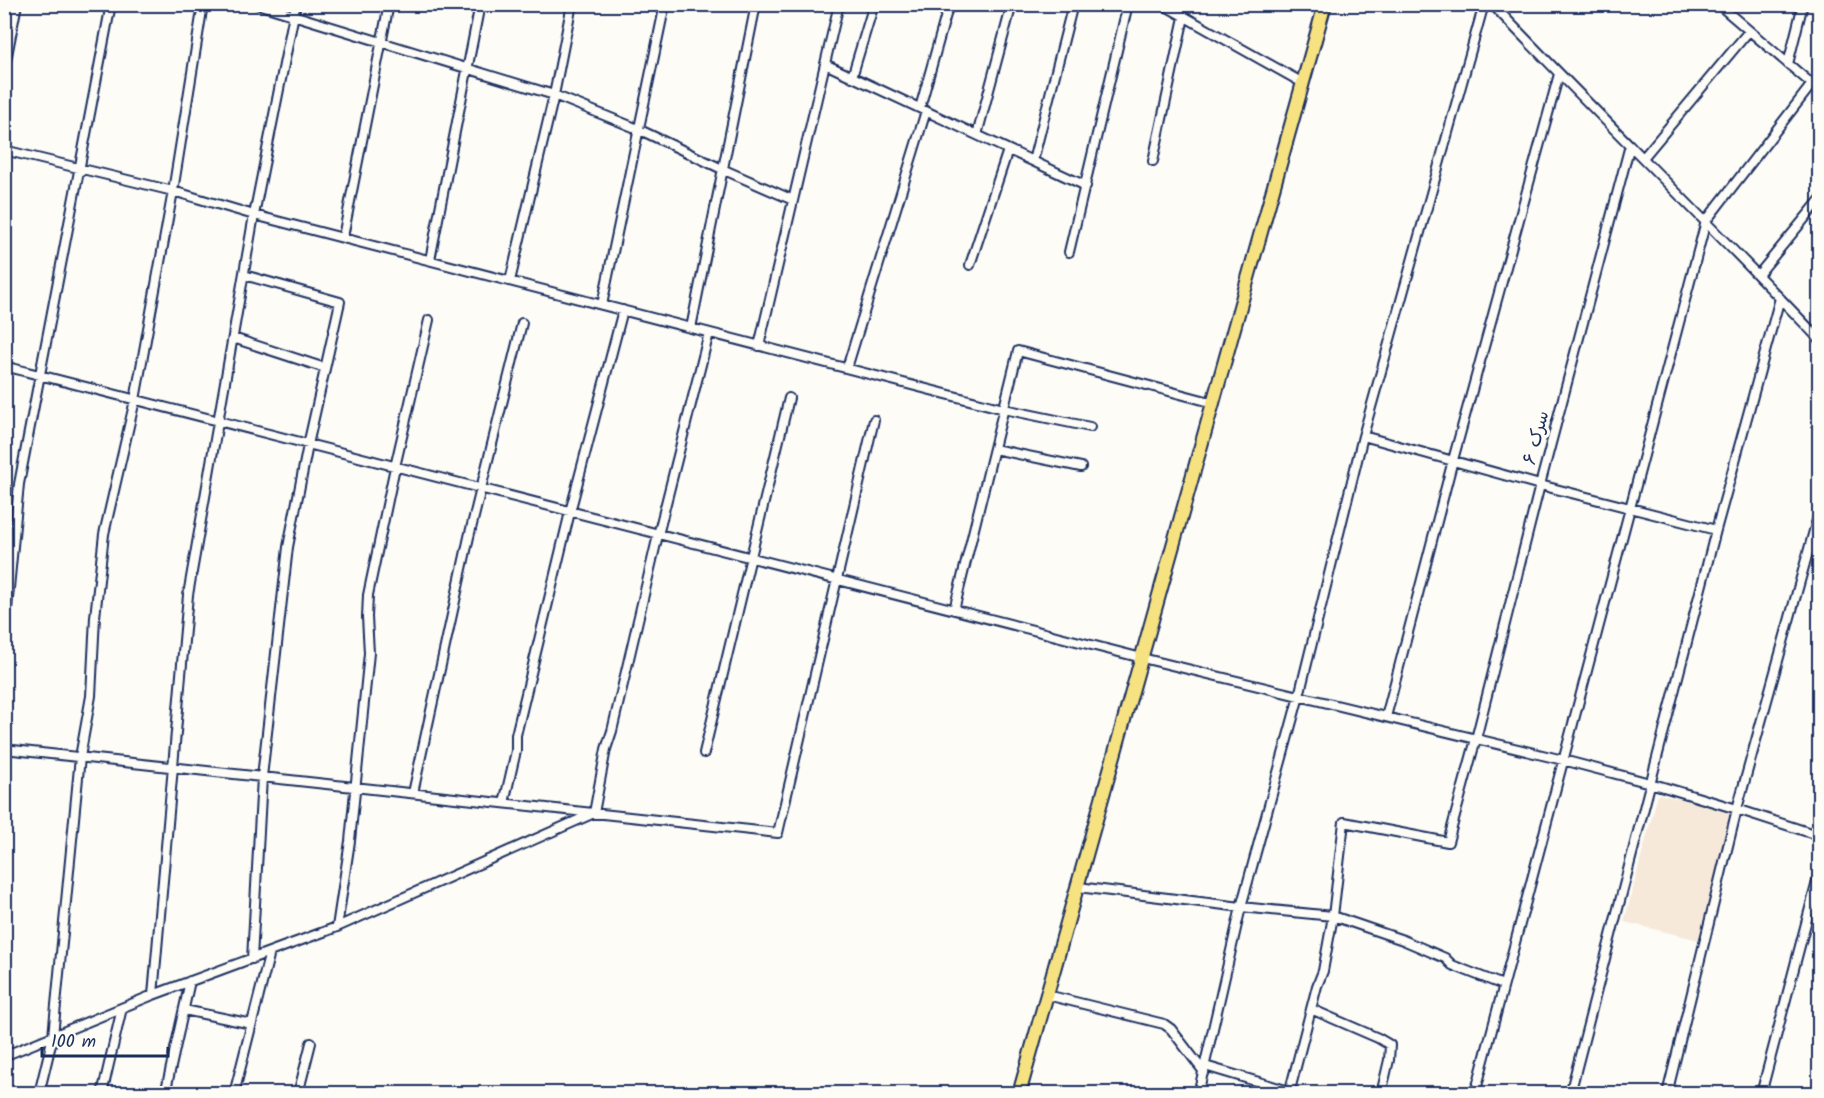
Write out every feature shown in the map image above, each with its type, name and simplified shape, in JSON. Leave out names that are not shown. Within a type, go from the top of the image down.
[{"type":"main road","points":[[1019,1094],[1325,4]]},
{"type":"street","points":[[4,71],[17,4]]},
{"type":"street","points":[[4,640],[19,484],[111,4]]},
{"type":"street","points":[[39,1094],[53,1036],[80,757],[91,696],[104,534],[135,400],[173,191],[203,4]]},
{"type":"street","points":[[257,4],[554,95],[638,129],[793,200]]},
{"type":"street","points":[[153,995],[188,595],[254,214],[296,4]]},
{"type":"street","points":[[343,237],[389,4]]},
{"type":"street","points":[[430,260],[480,4]]},
{"type":"street","points":[[510,281],[554,95],[572,4]]},
{"type":"street","points":[[602,305],[664,4]]},
{"type":"street","points":[[691,328],[756,4]]},
{"type":"street","points":[[759,346],[840,4]]},
{"type":"street","points":[[852,77],[874,4]]},
{"type":"street","points":[[847,368],[923,110],[949,4]]},
{"type":"street","points":[[977,135],[1012,4]]},
{"type":"street","points":[[1033,161],[1072,4]]},
{"type":"street","points":[[1069,252],[1128,4]]},
{"type":"street","points":[[1162,4],[1303,83]]},
{"type":"street","points":[[1198,1094],[1241,907],[1299,696],[1363,436],[1484,4]]},
{"type":"street","points":[[1492,4],[1820,340]]},
{"type":"street","points":[[1718,4],[1820,91]]},
{"type":"street","points":[[1788,64],[1803,4]]},
{"type":"street","points":[[1153,161],[1184,17]]},
{"type":"street","points":[[1644,158],[1749,32]]},
{"type":"street","points":[[825,64],[1086,186]]},
{"type":"street","points":[[1386,717],[1453,460],[1559,74]]},
{"type":"street","points":[[1475,1094],[1706,221],[1812,84]]},
{"type":"street","name":"سرک ۶","points":[[1333,916],[1344,822],[1448,842],[1630,145]]},
{"type":"street","points":[[4,150],[173,191],[1004,409],[1090,427]]},
{"type":"street","points":[[970,265],[1008,150]]},
{"type":"street","points":[[1758,275],[1820,200]]},
{"type":"street","points":[[244,275],[340,302],[288,547],[262,777],[252,959]]},
{"type":"street","points":[[1570,1094],[1716,530],[1780,298]]},
{"type":"street","points":[[504,803],[516,751],[516,735],[570,512],[623,310]]},
{"type":"street","points":[[337,927],[350,841],[369,653],[368,595],[429,321]]},
{"type":"street","points":[[413,793],[469,537],[522,323]]},
{"type":"street","points":[[594,813],[606,749],[709,333]]},
{"type":"street","points":[[233,338],[325,368]]},
{"type":"street","points":[[954,610],[1018,351],[1214,403]]},
{"type":"street","points":[[4,366],[1142,658],[1563,760],[1650,783],[1820,836]]},
{"type":"street","points":[[704,753],[789,398]]},
{"type":"street","points":[[4,749],[777,833],[874,420]]},
{"type":"street","points":[[1363,436],[1540,485],[1716,530]]},
{"type":"street","points":[[994,449],[1081,467]]},
{"type":"street","points":[[1666,1094],[1737,809],[1820,509]]},
{"type":"street","points":[[4,1056],[153,995],[337,927],[594,813]]},
{"type":"street","points":[[1761,1094],[1820,870]]},
{"type":"street","points":[[1078,887],[1333,916],[1404,940],[1503,986]]},
{"type":"street","points":[[1290,1092],[1317,986],[1323,971],[1333,916]]},
{"type":"street","points":[[234,1094],[270,952]]},
{"type":"street","points":[[165,1094],[190,981]]},
{"type":"street","points":[[1047,995],[1164,1024],[1171,1029],[1204,1069],[1299,1094]]},
{"type":"street","points":[[102,1094],[122,1008]]},
{"type":"street","points":[[1311,1009],[1390,1045],[1381,1094]]},
{"type":"street","points":[[184,1010],[252,1024]]},
{"type":"street","points":[[298,1094],[312,1043]]},
{"type":"shaded area","points":[[1658,794],[1732,811],[1699,940],[1624,922]]}]
